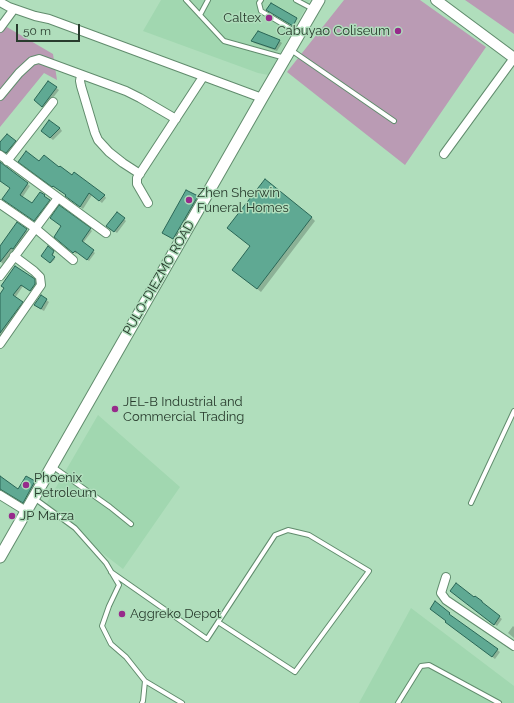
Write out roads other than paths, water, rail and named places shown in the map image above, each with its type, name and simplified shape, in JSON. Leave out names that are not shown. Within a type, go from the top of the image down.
[{"type":"main road","name":"PULO-DIEZMO ROAD","points":[[0,557],[262,98],[317,5]]},
{"type":"street","points":[[436,0],[514,58],[444,154]]},
{"type":"street","points":[[1,1],[14,9],[50,19],[262,98]]},
{"type":"street","points":[[0,28],[14,9]]},
{"type":"street","points":[[0,96],[19,73],[32,61],[39,59],[126,91],[176,119]]},
{"type":"street","points":[[81,75],[81,86],[98,140],[109,152],[140,174]]},
{"type":"street","points":[[148,203],[137,184],[137,180],[203,76]]},
{"type":"street","points":[[7,161],[54,102]]},
{"type":"street","points":[[0,155],[106,232]]},
{"type":"street","points":[[0,276],[58,198]]},
{"type":"street","points":[[1,207],[35,228],[73,260]]},
{"type":"street","points":[[0,344],[41,285],[40,277],[14,256]]},
{"type":"street","points":[[0,495],[26,511]]},
{"type":"street","points":[[446,577],[441,593],[446,600],[514,646]]},
{"type":"lane","points":[[186,0],[224,41],[288,54],[394,121]]},
{"type":"lane","points":[[200,15],[208,0]]},
{"type":"lane","points":[[261,0],[259,3],[261,11],[300,34]]},
{"type":"lane","points":[[296,0],[317,5]]},
{"type":"lane","points":[[470,503],[514,411]]},
{"type":"lane","points":[[52,465],[131,524]]},
{"type":"lane","points":[[33,498],[76,528],[106,563],[120,586],[109,606],[102,626],[111,644],[126,657],[145,681],[182,703]]},
{"type":"lane","points":[[111,572],[207,639],[218,622],[275,535],[288,530],[309,535],[369,571],[295,672],[218,622]]},
{"type":"lane","points":[[398,703],[421,666],[429,665],[499,703]]},
{"type":"lane","points":[[142,703],[144,700],[145,681]]},
{"type":"place","name":"Caltex","points":[[269,18]]},
{"type":"place","name":"Cabuyao Coliseum","points":[[398,31]]},
{"type":"place","name":"Zhen Sherwin Funeral Homes","points":[[189,200]]},
{"type":"place","name":"JEL-B Industrial and Commercial Trading","points":[[115,409]]},
{"type":"place","name":"Phoenix Petroleum","points":[[26,485]]},
{"type":"place","name":"JP Marza","points":[[12,516]]},
{"type":"place","name":"Aggreko Depot","points":[[122,614]]}]
